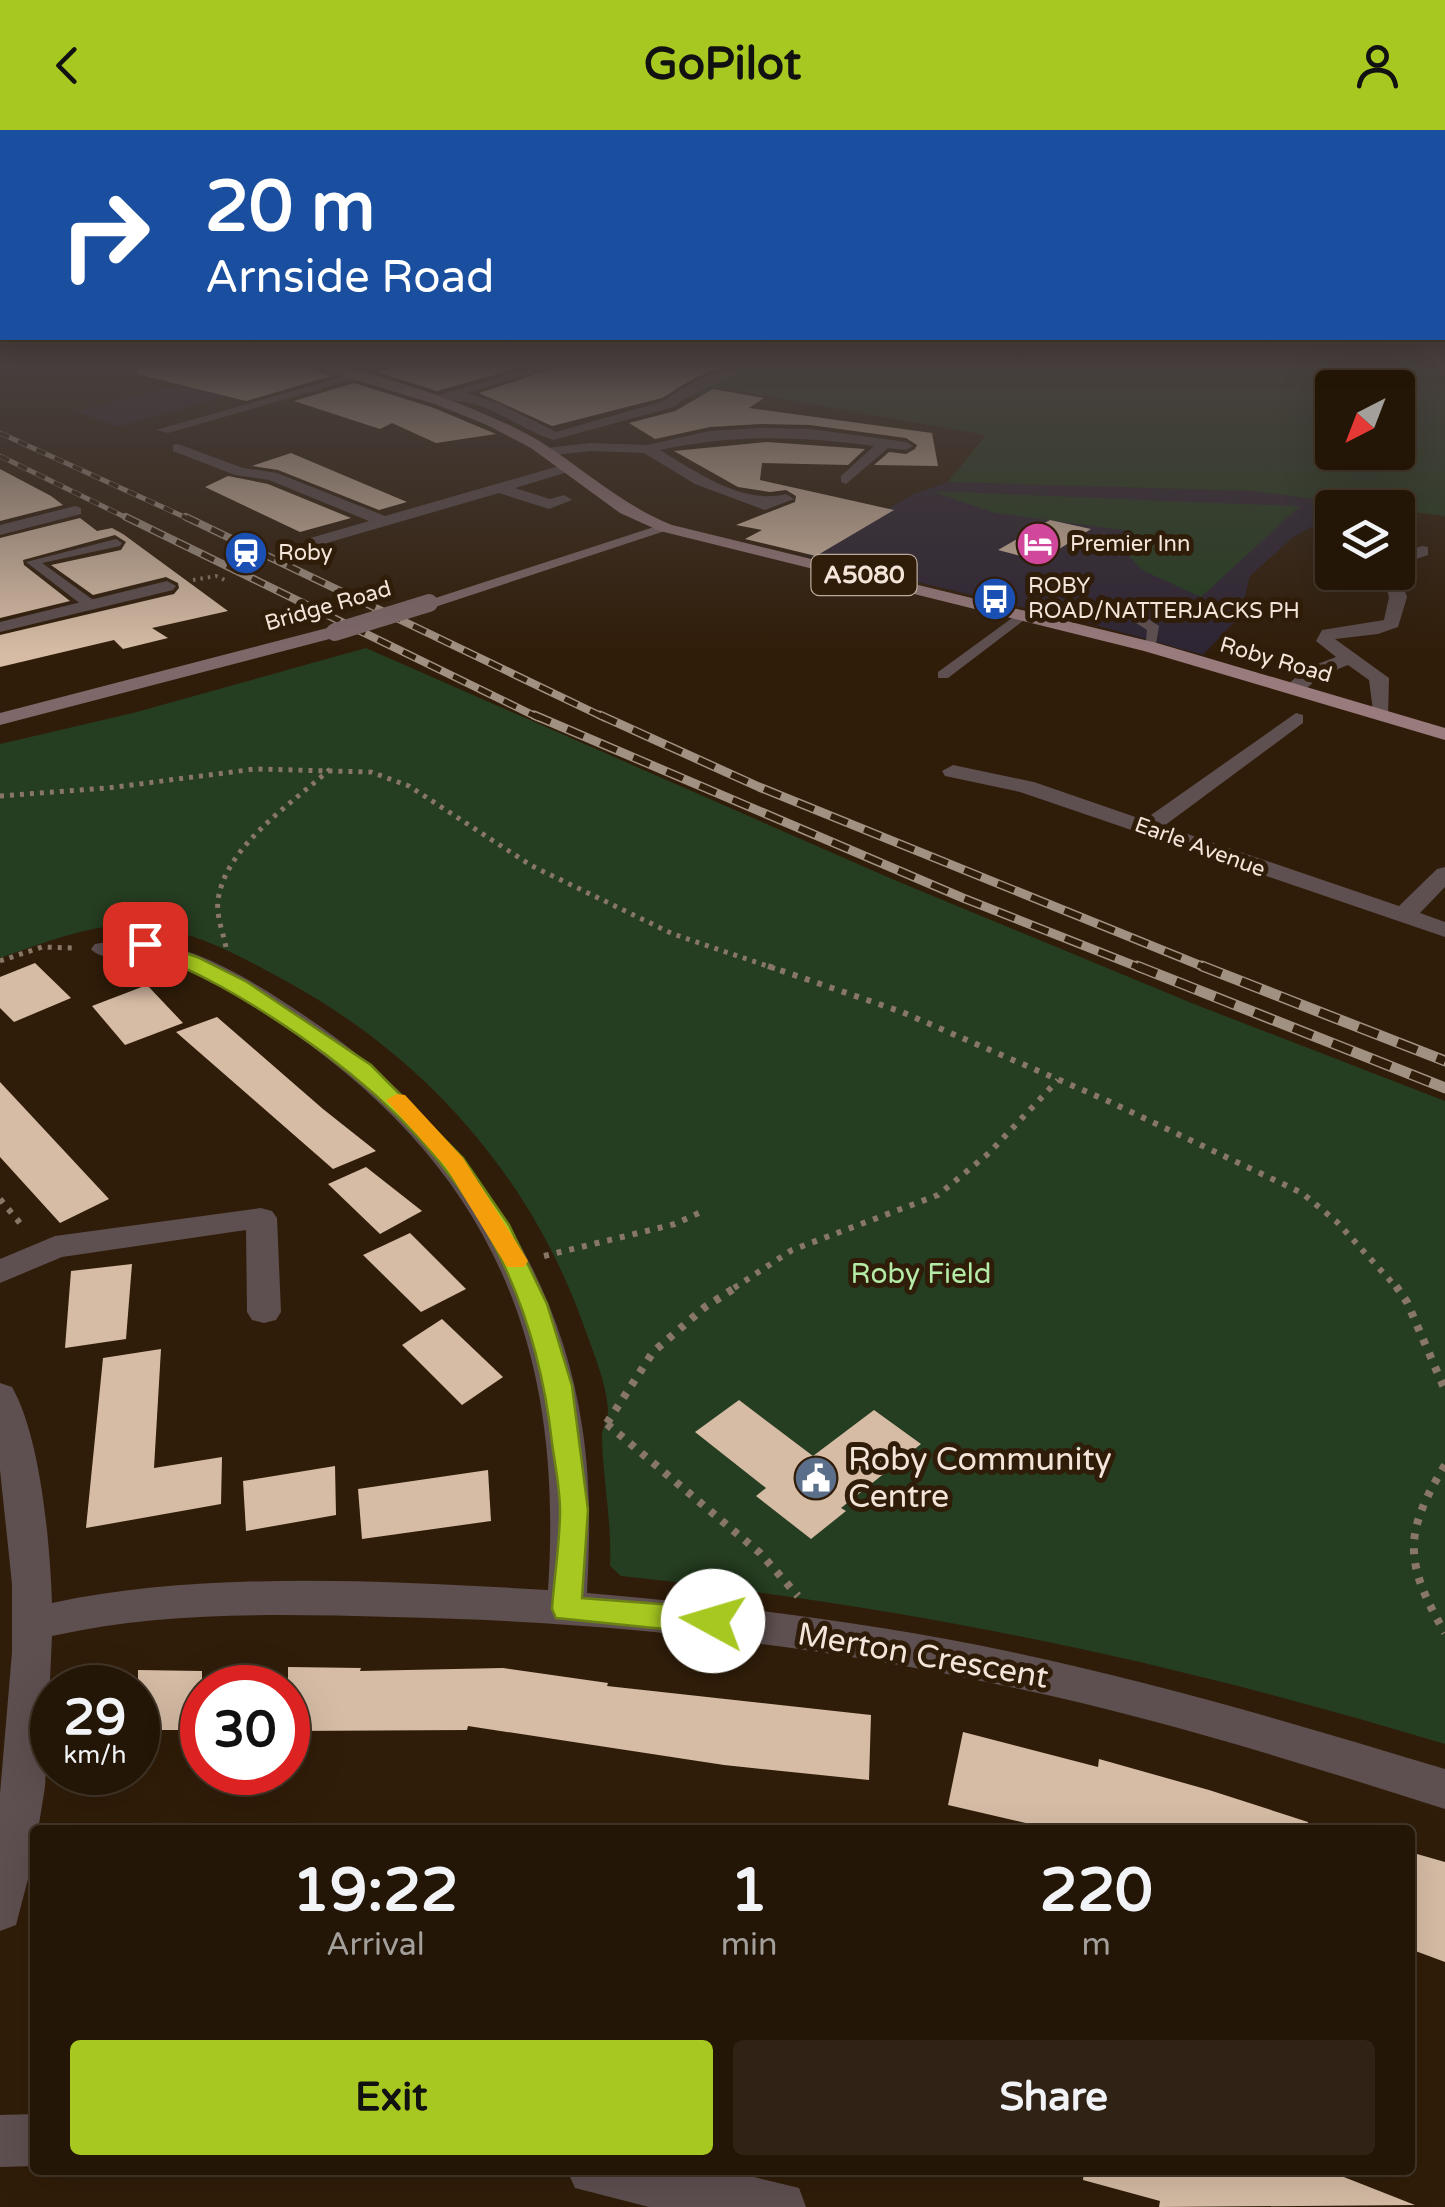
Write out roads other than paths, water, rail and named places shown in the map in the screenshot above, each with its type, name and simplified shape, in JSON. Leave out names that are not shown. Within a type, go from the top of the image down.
[{"type":"main road","name":"Roby Road","points":[[561,460],[566,468],[634,515],[666,528],[1150,647],[1445,734]]},
{"type":"street","points":[[209,460],[240,472],[272,476],[384,521]]},
{"type":"street","points":[[666,460],[700,481],[764,505],[786,499]]},
{"type":"street","points":[[846,479],[867,460]]},
{"type":"street","points":[[517,480],[523,463]]},
{"type":"street","points":[[313,542],[566,468]]},
{"type":"street","points":[[497,487],[549,504],[564,500]]},
{"type":"street","points":[[0,530],[75,511]]},
{"type":"street","name":"Bridge Road","points":[[0,719],[335,632],[666,528]]},
{"type":"street","points":[[1415,554],[1422,551]]},
{"type":"street","points":[[0,626],[167,586]]},
{"type":"street","points":[[1380,714],[1379,678],[1325,641],[1329,634],[1378,629],[1392,623],[1398,597],[1396,590]]},
{"type":"street","points":[[1294,690],[1314,672],[1347,659]]},
{"type":"street","points":[[1147,828],[1296,719]]},
{"type":"street","name":"Earle Avenue","points":[[952,771],[1026,786],[1445,930]]},
{"type":"street","points":[[1404,915],[1445,874]]},
{"type":"street","points":[[104,949],[145,944],[210,971],[299,1023],[396,1098],[455,1163],[517,1263],[559,1386],[574,1510],[567,1609]]},
{"type":"street","points":[[0,1272],[55,1247],[262,1218],[264,1312]]},
{"type":"street","points":[[0,1396],[18,1458],[24,1502],[30,1624],[27,1742],[0,1909]]},
{"type":"street","name":"Merton Crescent","points":[[30,1624],[143,1602],[424,1600],[724,1622],[975,1662],[1133,1699],[1445,1789]]},
{"type":"street","points":[[0,2141],[30,2140]]},
{"type":"street","points":[[617,2175],[780,2207]]},
{"type":"lane","points":[[91,605],[32,562],[116,543]]},
{"type":"lane","points":[[1124,609],[1154,629],[1150,647]]},
{"type":"lane","points":[[943,675],[1023,614]]},
{"type":"railway","points":[[8,460],[131,520]]},
{"type":"railway","points":[[59,460],[191,520]]},
{"type":"railway","points":[[126,517],[539,718]]},
{"type":"railway","points":[[186,517],[605,718]]},
{"type":"railway","points":[[534,715],[963,898],[1143,969]]},
{"type":"railway","points":[[600,715],[759,787],[1209,969]]},
{"type":"railway","points":[[1137,966],[1445,1088]]},
{"type":"railway","points":[[1202,966],[1445,1061]]},
{"type":"place","name":"Premier Inn","points":[[1038,544]]},
{"type":"place","name":"Roby","points":[[246,553]]},
{"type":"place","name":"ROBY ROAD/NATTERJACKS PH","points":[[995,599]]},
{"type":"place","name":"Roby Community Centre","points":[[816,1478]]},
{"type":"park label","name":"Roby Field","points":[[921,1274]]}]
